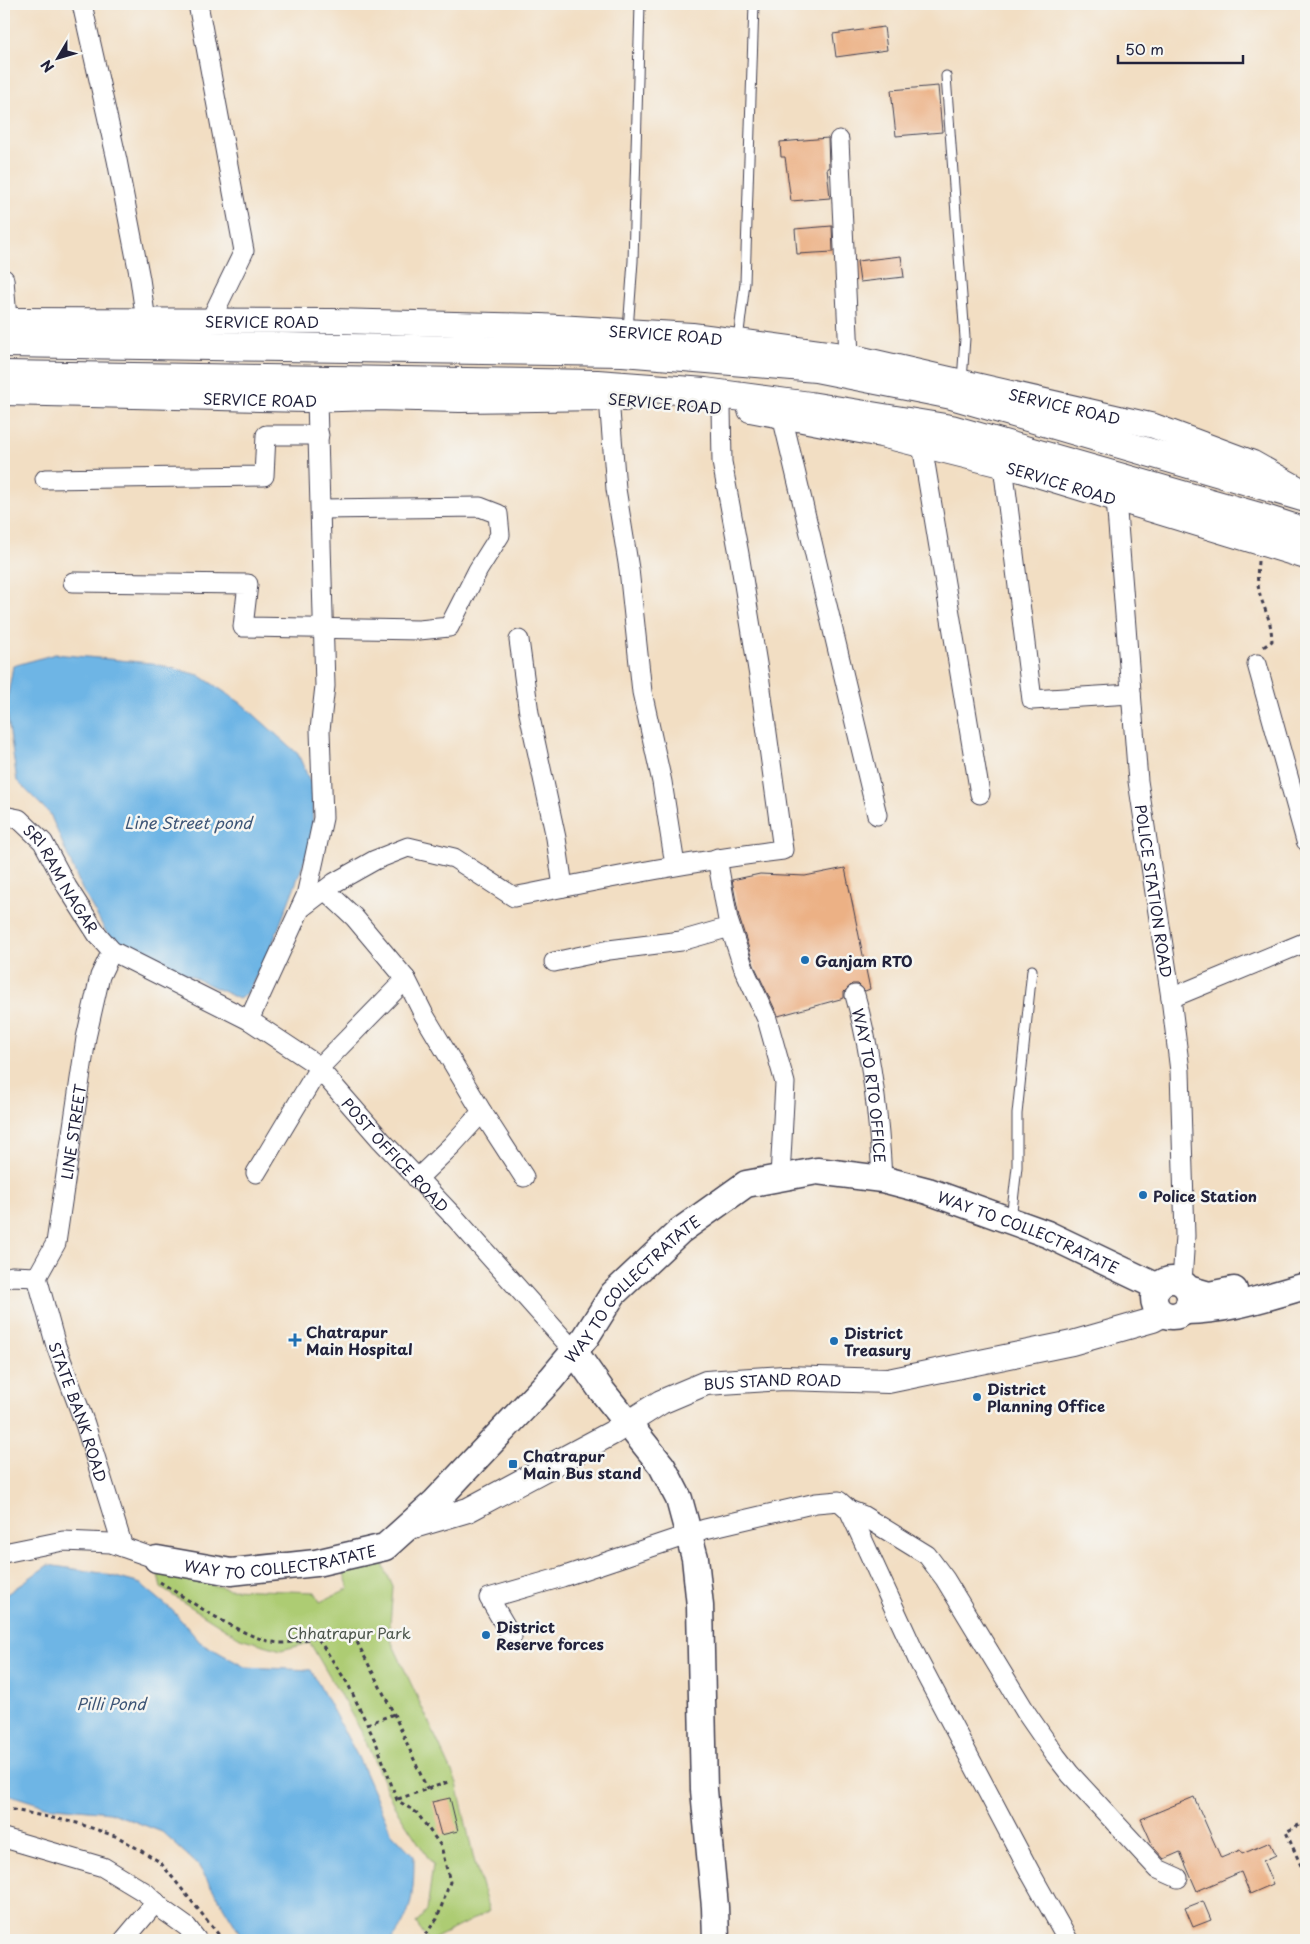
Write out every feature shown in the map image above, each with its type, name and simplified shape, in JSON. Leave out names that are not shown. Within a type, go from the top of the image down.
[{"type":"highway","points":[[5,327],[623,352],[816,368],[952,395],[1306,498]]},
{"type":"highway","points":[[4,375],[597,384],[705,392],[810,406],[951,429],[1260,517],[1306,532]]},
{"type":"main road","name":"WAY TO COLLECTRATATE","points":[[158,1570],[231,1572],[316,1563],[385,1547],[407,1528],[551,1379],[586,1337],[613,1294],[680,1231],[746,1184],[817,1170],[882,1179],[928,1191],[1047,1234],[1175,1296]]},
{"type":"main road","points":[[1175,1296],[1209,1295],[1306,1273]]},
{"type":"main road","points":[[1175,1296],[1206,1311],[1225,1308],[1306,1286]]},
{"type":"main road","name":"POST OFFICE ROAD","points":[[574,1351],[662,1466],[679,1499],[690,1535],[695,1558],[700,1606],[704,1790],[715,1907],[716,1940]]},
{"type":"street","points":[[82,4],[117,160],[140,279],[146,321]]},
{"type":"street","points":[[198,4],[244,251],[210,321]]},
{"type":"street","points":[[839,140],[849,356]]},
{"type":"street","points":[[4,280],[5,327]]},
{"type":"street","name":"SERVICE ROAD","points":[[5,327],[146,321],[343,322],[542,326],[692,335],[849,356],[1154,426],[1253,463],[1306,493]]},
{"type":"street","name":"SERVICE ROAD","points":[[4,393],[317,400],[610,398],[752,410],[881,435],[1003,465],[1306,557]]},
{"type":"street","points":[[610,398],[616,489],[629,570],[642,692],[662,782],[675,865]]},
{"type":"street","points":[[249,1020],[306,896],[323,818],[320,730],[325,686],[317,400]]},
{"type":"street","points":[[300,909],[325,890],[375,860],[408,847],[454,858],[514,896],[675,865],[783,850],[760,682],[722,462],[721,407]]},
{"type":"street","points":[[782,416],[877,815]]},
{"type":"street","points":[[45,479],[264,476],[266,435],[319,435]]},
{"type":"street","points":[[922,446],[980,794]]},
{"type":"street","points":[[1003,465],[1032,700],[1131,694]]},
{"type":"street","name":"POLICE STATION ROAD","points":[[1116,499],[1138,781],[1171,998],[1180,1071],[1185,1236],[1175,1296]]},
{"type":"street","points":[[73,582],[248,584],[243,628],[419,630],[449,627],[478,570],[500,535],[498,514],[480,507],[321,509]]},
{"type":"street","points":[[519,640],[529,713],[556,838],[563,887]]},
{"type":"street","points":[[1257,664],[1306,841]]},
{"type":"street","name":"SRI RAM NAGAR","points":[[4,816],[19,819],[44,842],[67,887],[97,934],[112,951]]},
{"type":"street","points":[[717,858],[730,928],[744,969],[767,1019],[785,1082],[780,1177]]},
{"type":"street","points":[[325,890],[354,917],[406,979],[429,1024],[524,1177]]},
{"type":"street","points":[[554,962],[610,950],[681,941],[730,928]]},
{"type":"street","points":[[1171,998],[1306,942]]},
{"type":"street","name":"POST OFFICE ROAD","points":[[112,951],[249,1020],[320,1068],[381,1140],[521,1290],[574,1351]]},
{"type":"street","name":"LINE STREET","points":[[37,1277],[56,1243],[86,1038],[100,976],[112,951]]},
{"type":"street","points":[[256,1173],[320,1068],[406,979]]},
{"type":"street","name":"WAY TO RTO OFFICE","points":[[855,995],[863,1024],[874,1083],[882,1179]]},
{"type":"street","points":[[417,1179],[482,1112]]},
{"type":"street","points":[[4,1278],[12,1276],[37,1277]]},
{"type":"street","name":"STATE BANK ROAD","points":[[37,1277],[56,1346],[85,1424],[123,1547]]},
{"type":"street","name":"BUS STAND ROAD","points":[[407,1528],[468,1510],[612,1433],[661,1402],[706,1383],[784,1378],[888,1381],[1072,1343],[1153,1320],[1175,1296]]},
{"type":"street","points":[[512,1637],[489,1598],[562,1577],[705,1529],[816,1503],[839,1501],[849,1510],[862,1515],[927,1555],[945,1579],[1027,1714],[1056,1756],[1133,1844],[1158,1869],[1178,1878]]},
{"type":"street","points":[[849,1510],[918,1660],[1068,1940]]},
{"type":"street","points":[[4,1553],[63,1541],[111,1543],[123,1547],[158,1570]]},
{"type":"street","points":[[4,1838],[103,1867],[128,1881],[156,1902],[187,1927],[197,1940]]},
{"type":"street","points":[[124,1940],[156,1902]]},
{"type":"lane","points":[[628,330],[633,261],[640,4]]},
{"type":"lane","points":[[738,341],[745,282],[754,4]]},
{"type":"lane","points":[[946,76],[965,338],[962,381]]},
{"type":"lane","points":[[1011,1221],[1017,1167],[1016,1114],[1032,970]]},
{"type":"path","points":[[1257,664],[1259,651],[1272,641],[1271,624],[1260,596],[1257,578],[1259,542]]},
{"type":"path","points":[[158,1570],[206,1611],[256,1638],[282,1643],[317,1637],[348,1684],[377,1745],[398,1800],[417,1813],[441,1846],[450,1882],[438,1919],[421,1940]]},
{"type":"path","points":[[357,1642],[394,1714],[427,1790]]},
{"type":"path","points":[[367,1724],[394,1714]]},
{"type":"path","points":[[398,1800],[448,1782]]},
{"type":"path","points":[[4,1808],[77,1823],[118,1837],[160,1862],[223,1940]]},
{"type":"path","points":[[1306,1821],[1286,1832],[1306,1878]]},
{"type":"green space","name":"Chhatrapur Park","points":[[381,1560],[393,1587],[389,1636],[457,1783],[473,1856],[489,1911],[432,1940],[428,1940],[416,1923],[427,1910],[433,1865],[394,1806],[361,1731],[310,1643],[281,1650],[240,1638],[161,1588],[157,1571],[229,1589],[315,1592],[320,1602],[349,1588],[344,1574]]},
{"type":"water","name":"Line Street pond","points":[[55,654],[151,663],[199,675],[241,703],[298,754],[312,786],[313,839],[268,955],[247,993],[239,999],[109,937],[82,889],[50,814],[17,781],[6,706],[13,666]]},
{"type":"water","name":"Pilli Pond","points":[[48,1565],[101,1573],[141,1584],[172,1610],[200,1642],[245,1667],[311,1670],[358,1757],[391,1832],[414,1856],[414,1880],[411,1901],[404,1920],[392,1940],[247,1940],[239,1932],[198,1865],[162,1832],[110,1812],[45,1806],[4,1793],[4,1596]]},
{"type":"building","points":[[884,27],[887,50],[836,57],[833,34]]},
{"type":"building","points":[[938,86],[942,132],[896,136],[891,90]]},
{"type":"building","points":[[828,138],[829,168],[827,168],[830,198],[791,201],[785,157],[781,157],[780,142]]},
{"type":"building","points":[[832,226],[833,252],[797,254],[795,229]]},
{"type":"building","points":[[901,256],[904,277],[860,282],[857,261]]},
{"type":"building","name":"Ganjam RTO","points":[[845,868],[870,989],[865,991],[858,984],[852,984],[844,992],[844,998],[778,1016],[754,965],[739,917],[732,880],[760,874],[805,876]]},
{"type":"building","points":[[1194,1797],[1221,1858],[1240,1850],[1242,1854],[1270,1842],[1276,1855],[1263,1861],[1273,1884],[1250,1894],[1241,1872],[1197,1891],[1180,1852],[1164,1859],[1154,1848],[1141,1819]]},
{"type":"building","points":[[450,1798],[458,1831],[441,1835],[432,1802]]},
{"type":"building","points":[[1203,1901],[1211,1920],[1193,1927],[1185,1908]]},
{"type":"place","name":"Ganjam RTO","points":[[805,960]]},
{"type":"place","name":"Police Station","points":[[1143,1195]]},
{"type":"place","name":"Chatrapur Main Hospital","points":[[295,1340]]},
{"type":"place","name":"District Treasury","points":[[834,1341]]},
{"type":"place","name":"District Planning Office","points":[[977,1397]]},
{"type":"place","name":"Chatrapur Main Bus stand","points":[[513,1464]]},
{"type":"place","name":"District Reserve forces","points":[[486,1635]]}]
